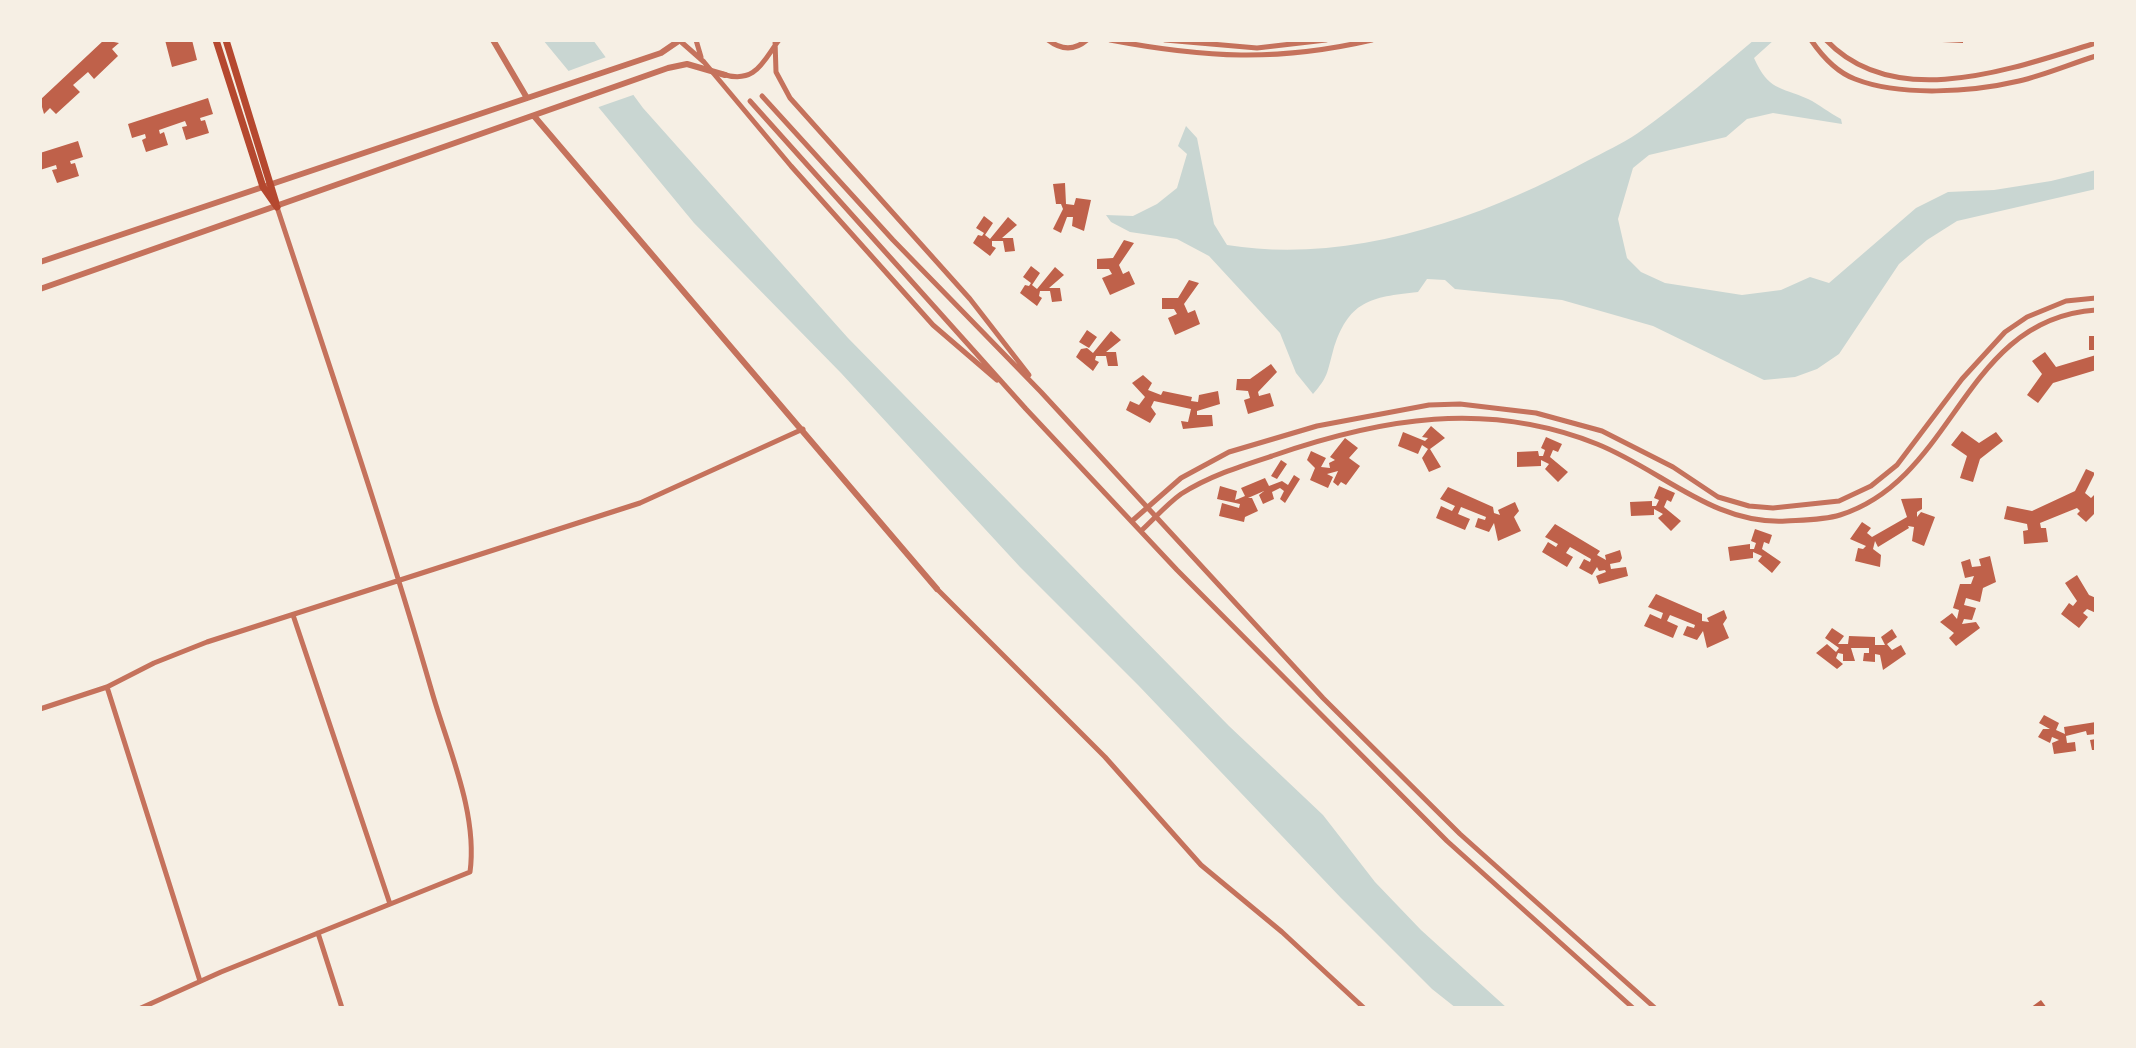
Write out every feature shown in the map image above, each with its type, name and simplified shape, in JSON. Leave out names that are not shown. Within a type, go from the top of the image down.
[{"type":"main road","points":[[216,40],[262,187],[277,207]]},
{"type":"main road","points":[[226,40],[277,207]]},
{"type":"street","points":[[493,40],[527,98]]},
{"type":"street","points":[[659,54],[668,40]]},
{"type":"street","points":[[40,262],[659,54],[680,40],[704,62],[791,166],[933,325],[1012,394]]},
{"type":"street","points":[[696,40],[704,62],[725,75]]},
{"type":"street","points":[[1048,40],[1064,48],[1094,40]]},
{"type":"street","points":[[1110,40],[1207,56],[1237,57],[1289,54],[1372,40]]},
{"type":"street","points":[[1165,40],[1257,48],[1326,40]]},
{"type":"street","points":[[1811,40],[1831,64],[1856,79],[1933,90],[1961,90],[2021,81],[2096,56]]},
{"type":"street","points":[[1826,40],[1854,64],[1872,71],[1928,79],[1987,75],[2096,43]]},
{"type":"street","points":[[40,289],[668,68],[687,64],[725,75],[751,74],[762,67],[777,42]]},
{"type":"street","points":[[777,42],[776,72],[790,98],[970,299],[1041,391]]},
{"type":"street","points":[[762,96],[893,240],[1041,391],[1323,698],[1441,814],[1655,1008]]},
{"type":"street","points":[[750,102],[1012,394],[1141,531],[1447,841],[1633,1008]]},
{"type":"street","points":[[534,116],[937,589],[1104,757],[1201,865],[1282,932],[1364,1008]]},
{"type":"street","points":[[141,1008],[200,981],[470,872],[467,813],[400,581],[277,207]]},
{"type":"street","points":[[1132,521],[1181,478],[1206,462],[1269,439],[1429,404],[1460,404],[1536,413],[1602,431],[1673,467],[1718,497],[1749,506],[1773,508],[1839,501],[1871,486],[1897,465],[1962,379],[2005,332],[2027,317],[2066,301],[2096,298]]},
{"type":"street","points":[[1141,531],[1180,495],[1209,479],[1299,446],[1381,426],[1455,416],[1551,428],[1620,455],[1662,476],[1712,508],[1754,522],[1839,516],[1891,488],[1913,469],[1982,373],[2018,337],[2062,315],[2096,310]]},
{"type":"street","points":[[40,709],[107,687],[154,663],[207,642],[640,503],[803,429]]},
{"type":"street","points":[[293,615],[390,904]]},
{"type":"street","points":[[107,687],[200,981]]},
{"type":"street","points":[[318,933],[342,1008]]},
{"type":"shaded area","points":[[543,40],[593,40],[643,108],[848,338],[1229,726],[1323,815],[1375,882],[1421,930],[1507,1008],[1456,1008],[1432,989],[1341,898],[1139,686],[1020,567],[841,373],[694,223]]},
{"type":"shaded area","points":[[1754,40],[1774,40],[1754,58],[1770,82],[1816,103],[1841,119],[1842,124],[1773,113],[1747,119],[1726,137],[1649,155],[1633,168],[1618,219],[1627,258],[1641,272],[1665,283],[1742,295],[1781,290],[1810,277],[1829,283],[1916,208],[1948,192],[1994,190],[2051,181],[2096,170],[2096,189],[1957,221],[1927,240],[1899,264],[1839,354],[1817,369],[1795,377],[1764,380],[1653,326],[1562,300],[1455,289],[1445,280],[1427,279],[1418,292],[1374,300],[1354,312],[1339,334],[1328,370],[1313,394],[1296,373],[1280,333],[1209,256],[1177,239],[1130,232],[1111,222],[1106,215],[1133,216],[1157,204],[1177,188],[1187,154],[1178,146],[1186,126],[1197,138],[1214,224],[1227,245],[1273,250],[1320,248],[1367,243],[1413,232],[1503,201],[1626,141],[1683,99]]},
{"type":"pier","points":[[609,56],[636,94],[593,109],[563,73]]},
{"type":"building","points":[[104,40],[119,43],[112,49],[118,56],[94,79],[88,72],[73,85],[80,92],[56,114],[50,108],[44,114],[40,100]]},
{"type":"building","points":[[165,40],[192,40],[197,60],[172,67]]},
{"type":"building","points":[[1963,40],[1963,43],[1942,42]]},
{"type":"building","points":[[208,98],[213,114],[200,118],[201,121],[205,120],[209,133],[186,140],[182,127],[187,126],[185,121],[159,130],[160,134],[164,132],[168,145],[146,152],[142,140],[146,138],[145,134],[132,138],[128,124]]},
{"type":"building","points":[[78,141],[83,157],[70,161],[71,164],[75,163],[79,176],[57,183],[52,170],[57,169],[56,165],[40,170],[40,153]]},
{"type":"building","points":[[1065,183],[1066,204],[1074,205],[1076,198],[1091,200],[1084,231],[1072,226],[1073,217],[1067,217],[1061,233],[1053,229],[1063,209],[1061,204],[1056,204],[1053,184]]},
{"type":"building","points":[[984,216],[993,223],[985,235],[990,239],[1008,217],[1017,225],[1002,238],[1013,238],[1015,251],[1005,252],[1003,241],[992,241],[992,246],[996,248],[990,256],[973,243],[978,235],[982,236],[984,233],[976,228]]},
{"type":"building","points":[[1124,240],[1134,243],[1119,265],[1123,274],[1129,271],[1135,284],[1110,295],[1102,278],[1112,274],[1109,269],[1097,269],[1097,259],[1113,258]]},
{"type":"building","points":[[1031,266],[1040,273],[1032,285],[1037,289],[1055,267],[1064,275],[1049,288],[1060,288],[1062,301],[1052,302],[1050,291],[1040,291],[1039,296],[1042,298],[1037,306],[1020,293],[1025,285],[1029,286],[1031,283],[1023,277]]},
{"type":"building","points":[[1189,280],[1199,283],[1184,304],[1188,313],[1195,310],[1200,324],[1175,335],[1168,318],[1177,314],[1174,309],[1162,309],[1162,298],[1178,298]]},
{"type":"building","points":[[1087,330],[1097,337],[1089,348],[1079,342]]},
{"type":"building","points":[[1111,331],[1121,340],[1106,352],[1116,352],[1118,366],[1108,366],[1106,356],[1096,356],[1095,360],[1099,362],[1093,371],[1076,357],[1081,349],[1087,348],[1093,353]]},
{"type":"building","points":[[2089,336],[2096,336],[2096,350],[2089,350]]},
{"type":"building","points":[[2045,352],[2056,367],[2096,355],[2096,370],[2053,383],[2038,403],[2027,395],[2042,374],[2032,361]]},
{"type":"building","points":[[1271,364],[1277,372],[1258,392],[1259,396],[1270,393],[1274,406],[1248,414],[1244,400],[1250,398],[1248,391],[1236,390],[1237,379],[1250,379]]},
{"type":"building","points":[[1143,375],[1152,383],[1148,390],[1161,395],[1163,391],[1192,397],[1191,401],[1198,402],[1199,395],[1218,391],[1220,404],[1197,411],[1197,415],[1212,415],[1213,426],[1183,429],[1181,421],[1188,422],[1191,409],[1154,401],[1151,407],[1156,414],[1150,423],[1126,410],[1130,401],[1139,405],[1145,397],[1132,383]]},
{"type":"building","points":[[1431,426],[1445,438],[1430,449],[1441,467],[1429,472],[1422,458],[1428,449],[1422,445],[1418,454],[1398,446],[1403,432],[1425,441],[1428,438],[1422,437]]},
{"type":"building","points":[[1962,431],[1979,443],[1996,432],[2003,441],[1980,459],[1973,482],[1960,478],[1967,456],[1951,445]]},
{"type":"building","points":[[1546,437],[1562,444],[1558,452],[1553,450],[1550,457],[1568,472],[1558,482],[1545,469],[1549,464],[1541,460],[1541,466],[1517,467],[1517,452],[1538,451],[1539,456],[1543,456],[1545,450],[1541,448]]},
{"type":"building","points":[[1345,438],[1358,448],[1349,458],[1360,466],[1346,485],[1341,482],[1338,486],[1333,482],[1338,471],[1327,474],[1333,477],[1328,488],[1310,480],[1315,468],[1307,460],[1311,451],[1326,458],[1321,467],[1330,468],[1329,463],[1335,460],[1330,457]]},
{"type":"building","points":[[1281,460],[1287,464],[1277,479],[1271,476]]},
{"type":"building","points":[[2086,469],[2095,473],[2085,493],[2091,498],[2096,493],[2096,512],[2086,522],[2077,514],[2080,511],[2077,508],[2040,523],[2041,528],[2046,528],[2048,542],[2024,544],[2023,531],[2028,530],[2027,524],[2004,519],[2007,506],[2032,511],[2075,491]]},
{"type":"building","points":[[1294,475],[1300,479],[1285,503],[1280,499],[1284,491],[1280,488],[1272,492],[1274,499],[1263,504],[1259,495],[1264,491],[1248,498],[1252,498],[1258,511],[1245,517],[1244,522],[1219,516],[1222,503],[1239,508],[1240,504],[1217,499],[1220,486],[1237,491],[1235,500],[1245,496],[1241,488],[1265,478],[1269,486],[1282,481],[1288,485]]},
{"type":"building","points":[[1659,486],[1675,493],[1671,502],[1667,500],[1664,507],[1681,521],[1671,531],[1658,518],[1663,514],[1654,509],[1654,515],[1631,516],[1630,502],[1652,501],[1652,506],[1656,506],[1659,500],[1654,498]]},
{"type":"building","points":[[1448,487],[1493,507],[1494,513],[1500,515],[1498,510],[1515,502],[1519,511],[1514,517],[1521,531],[1498,541],[1494,523],[1489,532],[1475,527],[1478,518],[1485,520],[1486,517],[1461,507],[1458,514],[1470,519],[1465,530],[1436,518],[1441,506],[1452,511],[1455,506],[1440,499]]},
{"type":"building","points":[[1922,498],[1922,509],[1917,512],[1917,517],[1921,512],[1935,517],[1924,546],[1912,541],[1914,527],[1908,526],[1909,528],[1878,547],[1875,541],[1873,549],[1881,555],[1880,567],[1855,561],[1858,548],[1863,549],[1866,546],[1850,539],[1862,522],[1871,528],[1867,533],[1872,537],[1907,517],[1901,499]]},
{"type":"building","points":[[1555,524],[1600,551],[1597,555],[1606,560],[1605,555],[1620,550],[1622,558],[1620,562],[1610,564],[1611,569],[1626,567],[1628,576],[1599,584],[1596,576],[1606,572],[1605,570],[1599,571],[1597,567],[1592,575],[1579,568],[1584,559],[1590,562],[1591,559],[1570,547],[1566,553],[1573,557],[1567,567],[1542,552],[1548,542],[1556,547],[1558,544],[1545,537]]},
{"type":"building","points":[[1755,529],[1772,535],[1769,544],[1764,542],[1762,549],[1781,562],[1772,573],[1758,561],[1762,556],[1753,552],[1753,558],[1730,561],[1728,547],[1750,544],[1750,549],[1754,549],[1756,543],[1751,541]]},
{"type":"building","points":[[1990,556],[1996,582],[1983,588],[1980,602],[1966,598],[1964,605],[1976,608],[1972,620],[1964,619],[1962,624],[1976,622],[1980,628],[1956,646],[1949,638],[1954,633],[1940,622],[1952,613],[1957,619],[1959,610],[1953,608],[1960,584],[1971,584],[1974,576],[1965,578],[1961,562],[1970,559],[1972,567],[1981,566],[1979,559]]},
{"type":"building","points":[[2077,575],[2089,595],[2096,598],[2096,613],[2087,609],[2083,613],[2088,617],[2079,628],[2061,614],[2069,603],[2073,606],[2077,601],[2065,583]]},
{"type":"building","points":[[1656,594],[1702,614],[1702,621],[1709,622],[1707,618],[1724,610],[1727,618],[1723,624],[1729,638],[1707,648],[1703,631],[1697,640],[1683,635],[1687,626],[1694,628],[1695,625],[1670,615],[1667,621],[1678,626],[1673,638],[1644,626],[1650,614],[1661,619],[1663,613],[1648,607]]},
{"type":"building","points":[[1832,628],[1844,636],[1838,644],[1848,644],[1849,636],[1875,637],[1875,645],[1885,645],[1881,637],[1892,629],[1897,637],[1887,644],[1892,650],[1901,645],[1906,654],[1883,670],[1880,655],[1875,654],[1875,662],[1863,661],[1864,653],[1869,653],[1869,648],[1851,648],[1855,661],[1843,661],[1843,654],[1838,653],[1836,658],[1843,664],[1837,669],[1816,653],[1827,644],[1836,652],[1839,648],[1825,638]]},
{"type":"building","points":[[2044,715],[2059,723],[2056,730],[2065,734],[2064,727],[2096,722],[2096,734],[2087,735],[2086,731],[2066,736],[2067,743],[2075,742],[2076,751],[2054,754],[2052,743],[2059,740],[2052,737],[2050,743],[2038,737],[2043,729],[2050,729],[2039,723]]},
{"type":"building","points":[[2096,739],[2096,750],[2092,750],[2090,740]]},
{"type":"building","points":[[2041,1000],[2047,1008],[2030,1008]]}]
